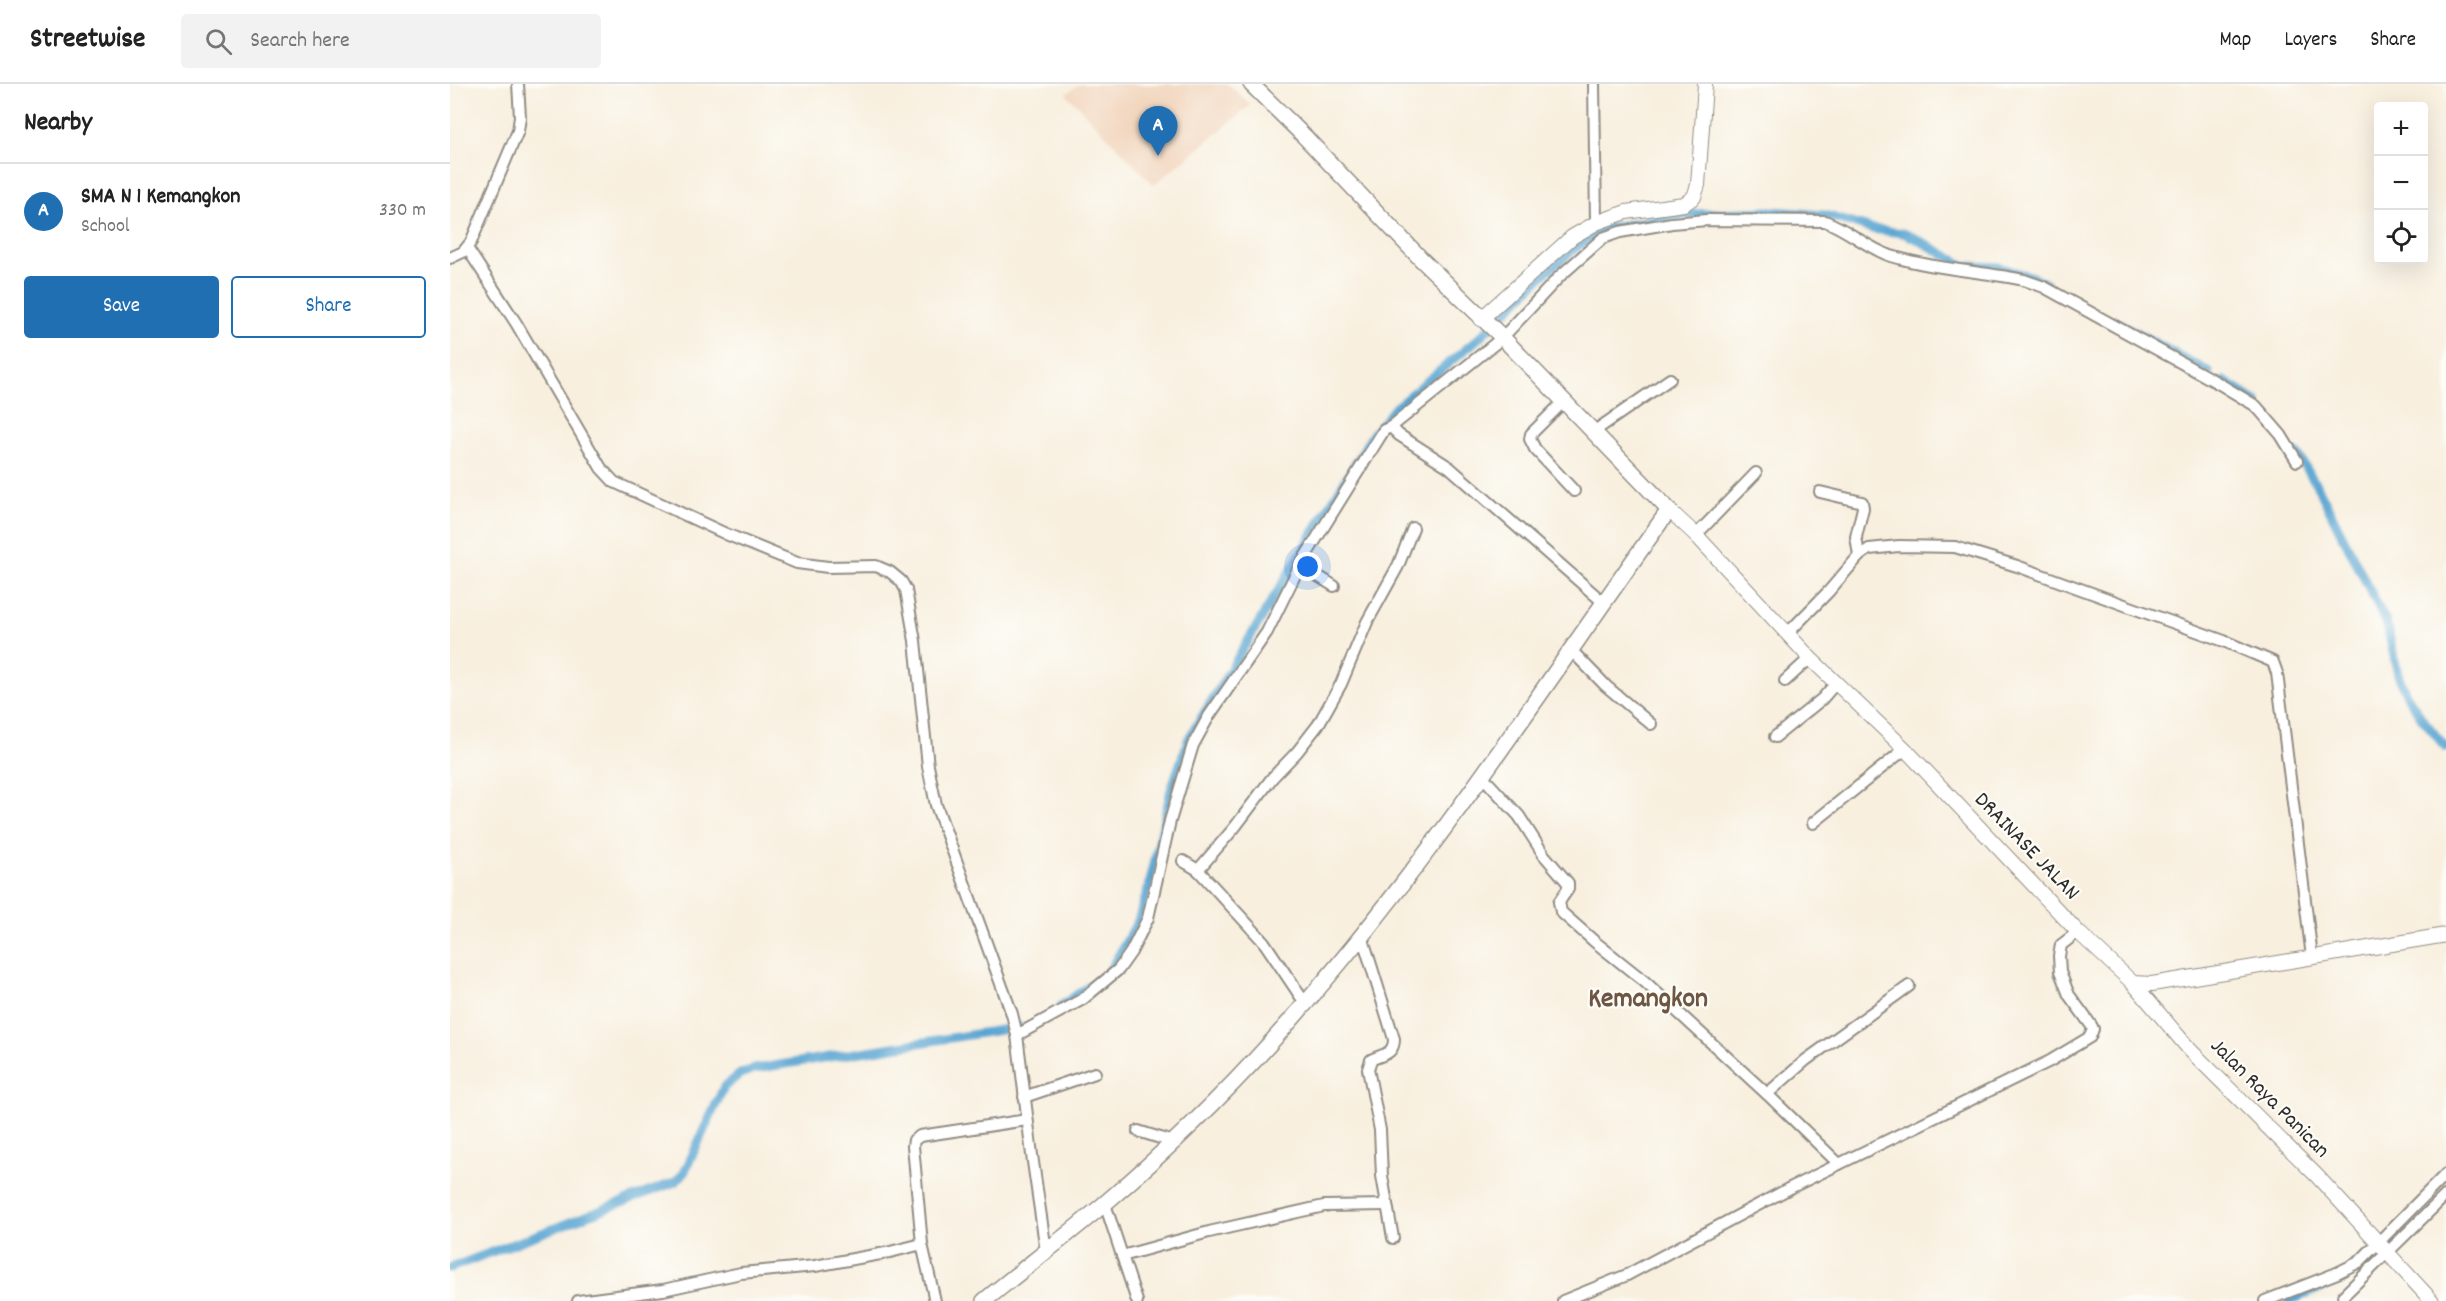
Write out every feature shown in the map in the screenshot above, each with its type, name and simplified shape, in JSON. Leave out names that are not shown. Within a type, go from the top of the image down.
[{"type":"main road","points":[[984,1301],[1105,1204],[1173,1142],[1271,1042],[1305,1003],[1362,936],[1482,776],[1669,510],[1501,337],[1422,261],[1304,135],[1251,84]]},
{"type":"street","points":[[450,258],[467,248],[518,130],[520,117],[518,84]]},
{"type":"street","points":[[1594,84],[1596,223]]},
{"type":"street","points":[[1481,319],[1572,237],[1596,223],[1626,212],[1684,204],[1694,197],[1698,185],[1705,84]]},
{"type":"street","points":[[1016,1030],[1083,999],[1119,969],[1131,952],[1148,918],[1163,863],[1170,821],[1193,745],[1209,716],[1267,632],[1300,565],[1384,430],[1391,427],[1501,337],[1552,283],[1603,238],[1620,232],[1707,220],[1825,221],[1839,226],[1870,247],[1893,256],[1965,271],[2006,276],[2044,287],[2256,406],[2281,435],[2297,461]]},
{"type":"street","points":[[467,248],[516,323],[601,468],[614,482],[726,534],[797,563],[828,567],[876,566],[901,580],[906,590],[915,641],[928,765],[936,805],[1016,1030],[1046,1251]]},
{"type":"street","points":[[1593,432],[1670,379]]},
{"type":"street","points":[[1563,402],[1531,434],[1530,439],[1535,449],[1574,491]]},
{"type":"street","points":[[1391,427],[1399,435],[1449,468],[1603,602]]},
{"type":"street","points":[[1696,535],[1756,473]]},
{"type":"street","points":[[1820,492],[1862,502],[1863,508],[1856,537],[1859,556]]},
{"type":"street","name":"DRAINASE JALAN","points":[[1669,510],[1696,535],[1810,658],[1905,749],[2078,932],[2133,983]]},
{"type":"street","points":[[1198,870],[1318,725],[1341,684],[1367,622],[1398,566],[1413,528]]},
{"type":"street","points":[[1788,633],[1859,556],[1869,549],[1955,547],[2017,566],[2224,641],[2274,662],[2312,957]]},
{"type":"street","points":[[1300,565],[1334,586]]},
{"type":"street","points":[[1571,650],[1606,686],[1651,724]]},
{"type":"street","points":[[1785,681],[1810,658]]},
{"type":"street","points":[[1776,737],[1822,699],[1836,682]]},
{"type":"street","points":[[1813,823],[1905,749]]},
{"type":"street","points":[[1482,776],[1519,816],[1544,855],[1568,883],[1568,889],[1559,902],[1561,912],[1644,981],[1839,1164]]},
{"type":"street","points":[[1183,861],[1198,870],[1264,942],[1305,1003]]},
{"type":"street","points":[[1563,1301],[1627,1275],[1839,1164],[2050,1061],[2090,1037],[2093,1029],[2091,1024],[2069,995],[2060,972],[2061,945],[2078,932]]},
{"type":"street","points":[[2133,983],[2152,984],[2446,935]]},
{"type":"street","points":[[1362,936],[1394,1039],[1394,1046],[1390,1052],[1371,1060],[1368,1069],[1380,1130],[1382,1176],[1393,1238]]},
{"type":"street","name":"Jalan Raya Panican","points":[[2133,983],[2190,1050],[2317,1176],[2432,1301]]},
{"type":"street","points":[[1767,1094],[1806,1060],[1909,986]]},
{"type":"street","points":[[1024,1097],[1095,1073]]},
{"type":"street","points":[[935,1301],[922,1244],[914,1140],[920,1136],[1027,1120]]},
{"type":"street","points":[[1138,1131],[1173,1142]]},
{"type":"street","points":[[2343,1296],[2381,1246],[2446,1174]]},
{"type":"street","points":[[2265,1301],[2359,1262],[2446,1195]]},
{"type":"street","points":[[1105,1204],[1137,1301]]},
{"type":"street","points":[[1122,1256],[1302,1210],[1334,1205],[1387,1205]]},
{"type":"street","points":[[578,1301],[663,1290],[741,1273],[825,1264],[922,1244]]},
{"type":"shaded area","points":[[1079,84],[1228,84],[1251,105],[1154,185],[1066,94]]},
{"type":"waterway","points":[[1061,1006],[1109,972],[1138,921],[1149,886],[1171,790],[1189,738],[1373,434],[1394,409],[1479,338],[1547,271],[1585,241],[1608,228],[1694,214],[1771,211],[1825,215],[1872,229],[1903,233],[1965,266],[1998,267],[2033,277],[2046,284]]},
{"type":"waterway","points":[[2113,320],[2209,372]]},
{"type":"waterway","points":[[2224,381],[2257,402]]},
{"type":"waterway","points":[[2297,453],[2319,489],[2386,622],[2398,674],[2406,694],[2446,748]]},
{"type":"waterway","points":[[450,1268],[675,1182],[684,1173],[724,1087],[740,1074],[754,1069],[1020,1027]]},
{"type":"waterway","points":[[2288,1301],[2336,1282],[2361,1264]]},
{"type":"place","name":"SMA N 1 Kemangkon","points":[[1158,156]]},
{"type":"district","name":"Kemangkon","points":[[1648,1001]]}]
